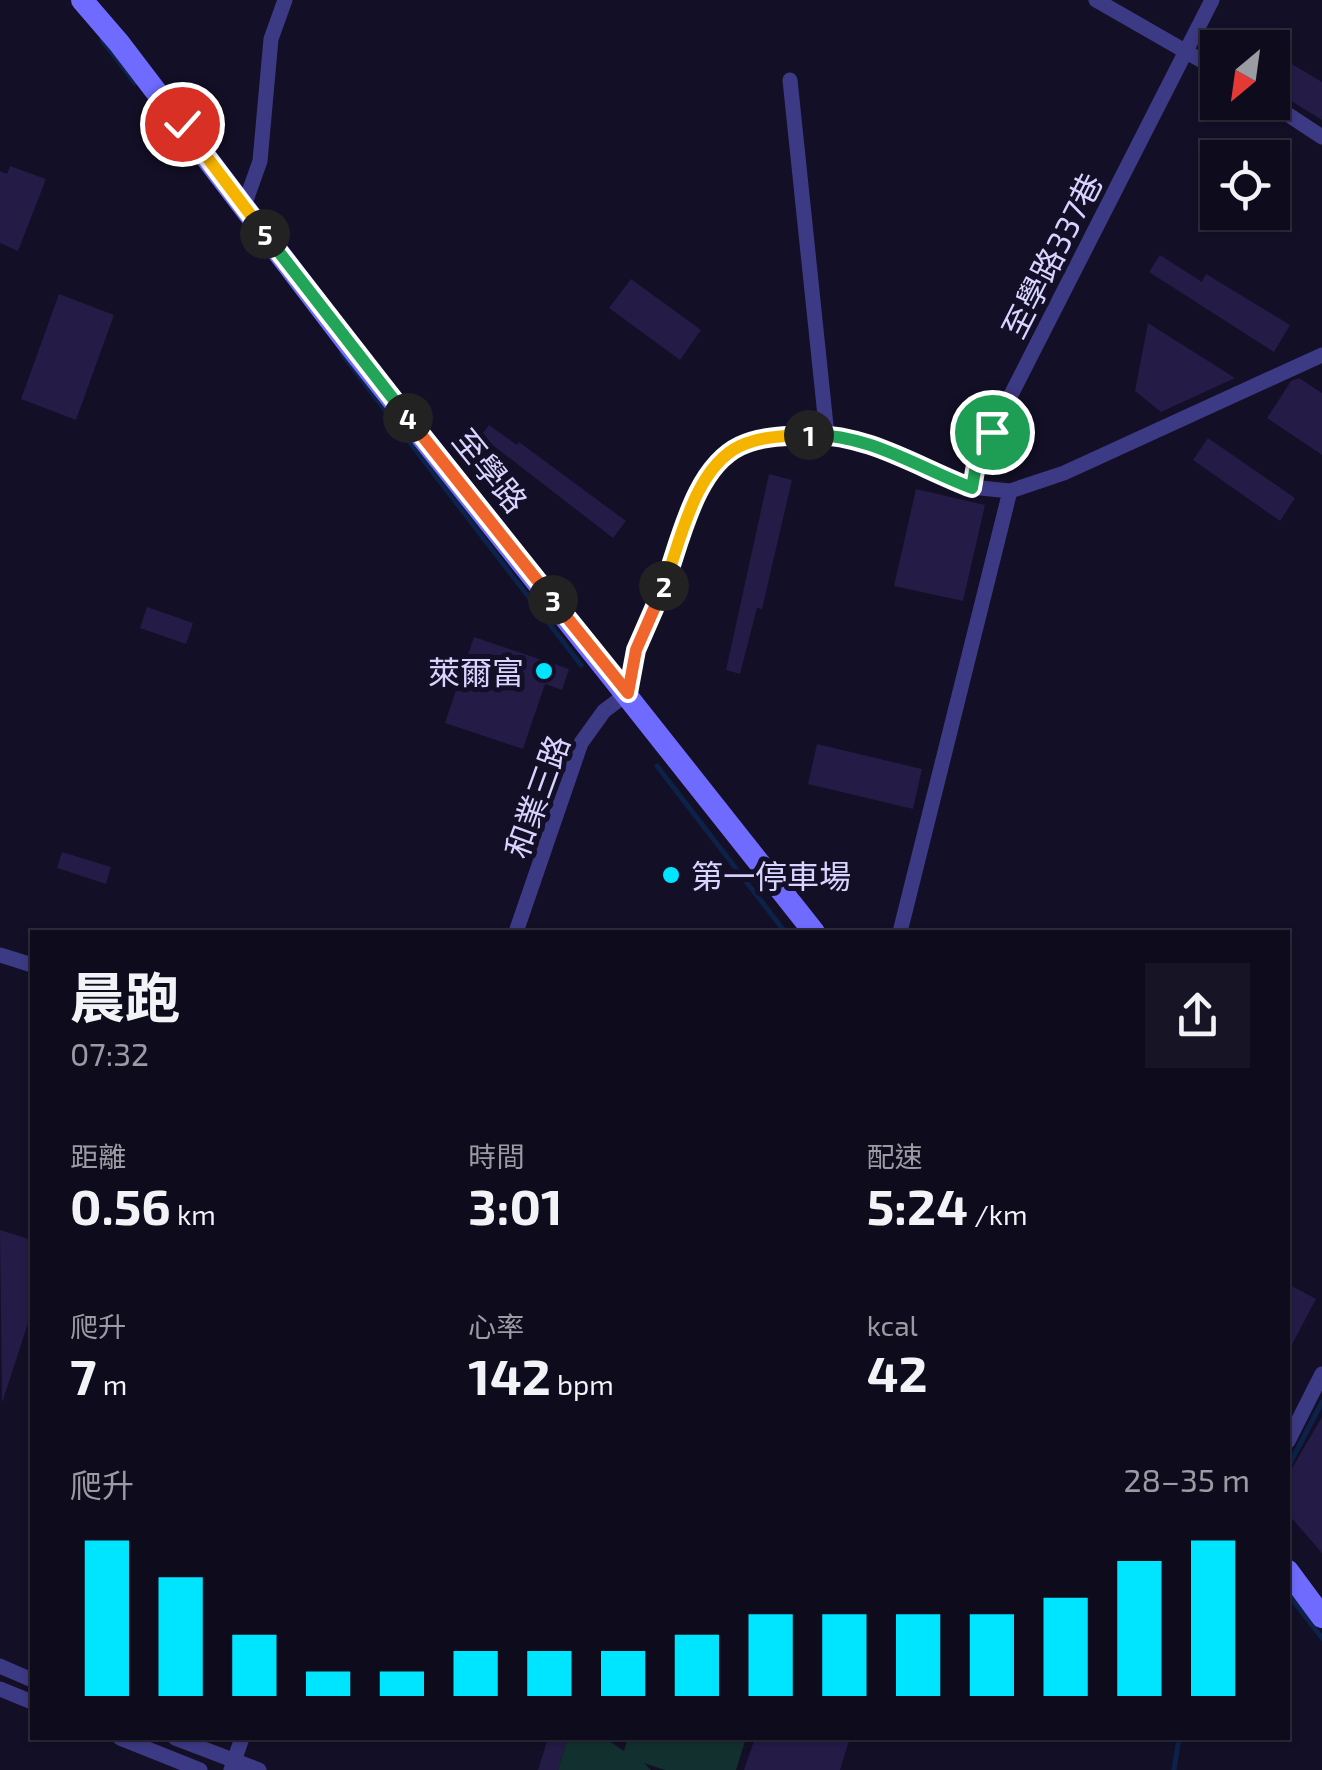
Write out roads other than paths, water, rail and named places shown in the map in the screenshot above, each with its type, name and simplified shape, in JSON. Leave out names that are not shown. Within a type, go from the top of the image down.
[{"type":"street","name":"至學路","points":[[82,0],[812,930]]},
{"type":"street","points":[[244,206],[260,162],[272,39],[285,0]]},
{"type":"street","points":[[1096,0],[1200,59]]},
{"type":"street","name":"至學路337巷","points":[[972,488],[976,465],[992,432],[1212,0]]},
{"type":"street","points":[[790,80],[827,434]]},
{"type":"street","points":[[1290,115],[1322,136]]},
{"type":"street","points":[[628,693],[636,650],[700,492],[719,461],[740,446],[762,439],[827,434],[906,458],[972,488],[1010,491],[1064,474],[1322,356]]},
{"type":"street","points":[[900,930],[1010,491]]},
{"type":"street","name":"和業三路","points":[[517,930],[581,743],[604,711],[628,693]]},
{"type":"street","points":[[0,954],[30,965]]},
{"type":"street","points":[[1290,1437],[1322,1374]]},
{"type":"street","points":[[1290,1574],[1322,1617]]},
{"type":"street","points":[[0,1666],[30,1679]]},
{"type":"street","points":[[0,1689],[30,1701]]},
{"type":"street","points":[[125,1740],[200,1770]]},
{"type":"street","points":[[179,1740],[232,1766],[258,1770]]},
{"type":"street","points":[[232,1766],[241,1740]]},
{"type":"waterway","points":[[102,40],[135,83]]},
{"type":"waterway","points":[[342,354],[581,665]]},
{"type":"waterway","points":[[657,766],[783,930]]},
{"type":"waterway","points":[[1290,1463],[1322,1402]]},
{"type":"waterway","points":[[1290,1597],[1322,1638]]},
{"type":"waterway","points":[[1174,1770],[1179,1740]]},
{"type":"place","name":"萊爾富","points":[[544,671]]},
{"type":"place","name":"第一停車場","points":[[671,875]]}]
